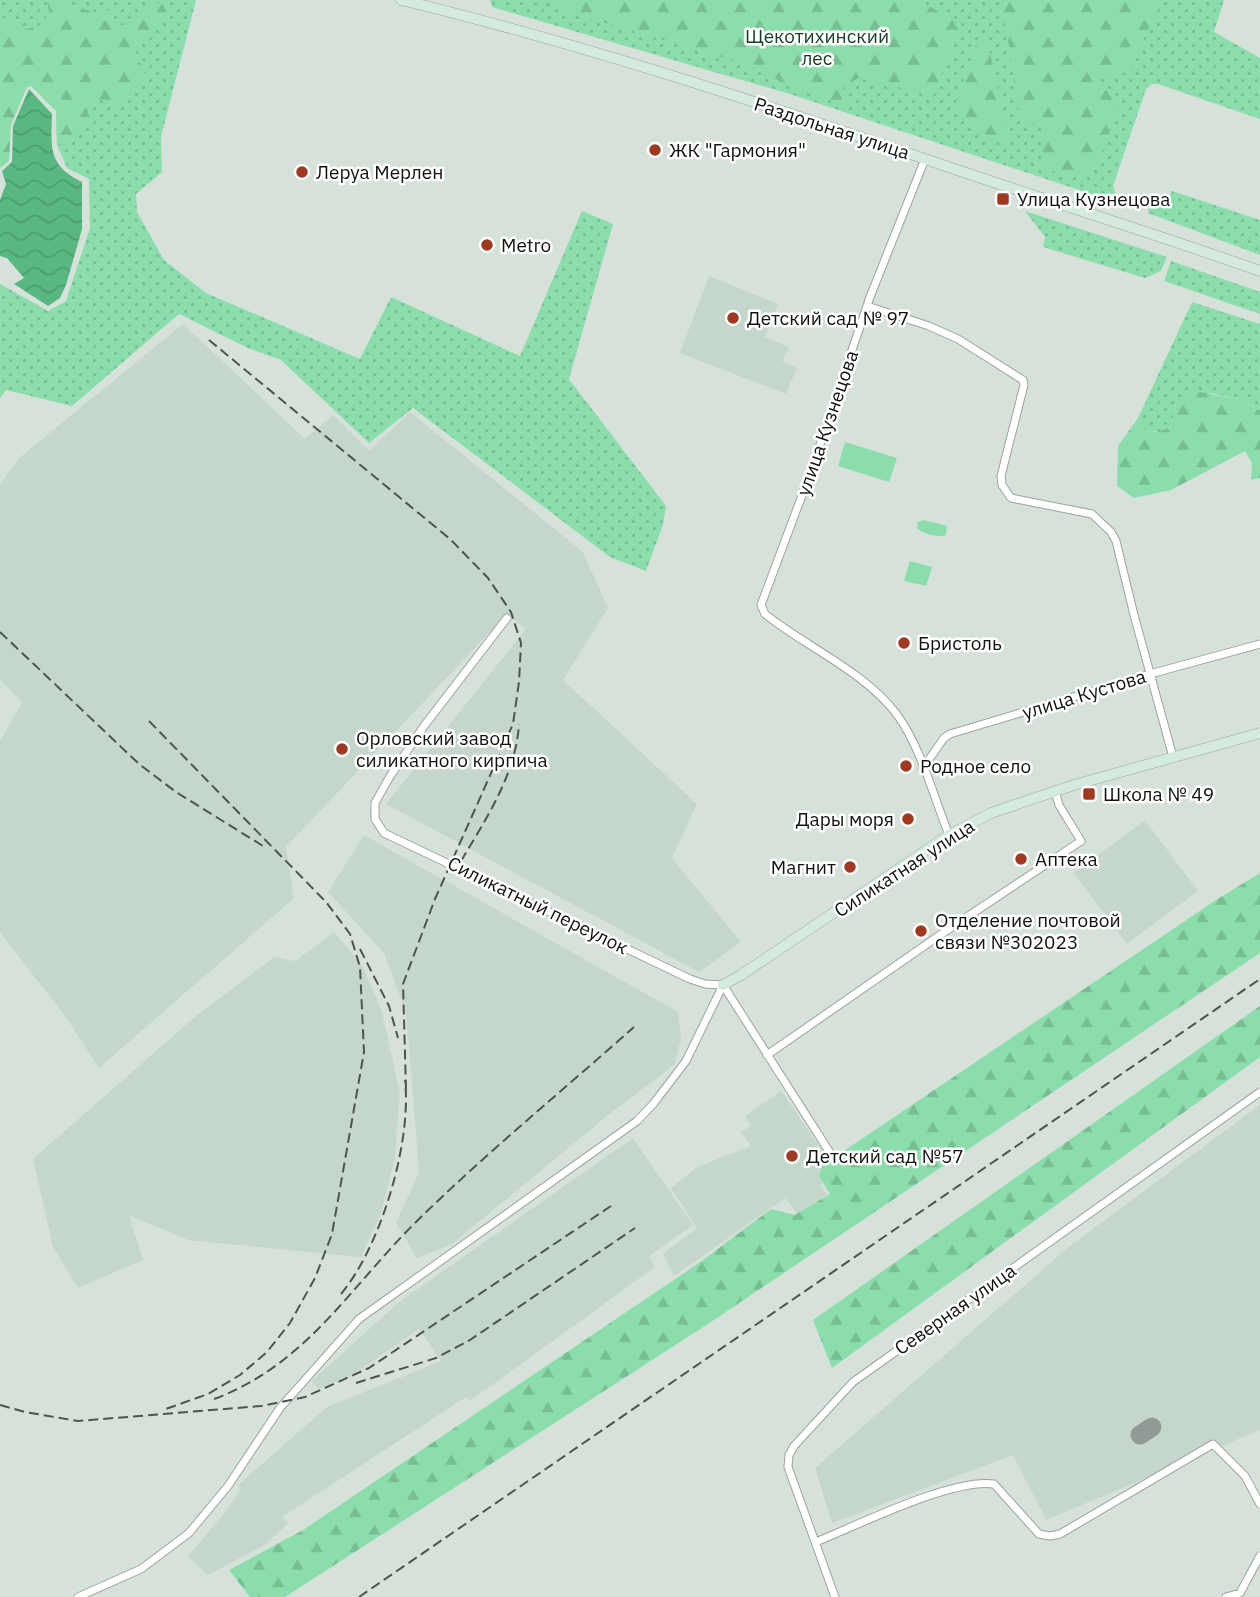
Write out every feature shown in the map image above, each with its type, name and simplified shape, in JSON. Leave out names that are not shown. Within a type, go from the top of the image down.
[{"type":"main road","name":"Раздольная улица","points":[[401,0],[601,55],[1260,271]]},
{"type":"main road","name":"Силикатная улица","points":[[723,985],[855,901],[949,835],[991,813],[1055,791],[1260,733]]},
{"type":"street","name":"улица Кузнецова","points":[[923,768],[909,734],[882,697],[769,617],[762,609],[761,600],[810,474],[867,306],[925,159]]},
{"type":"street","points":[[867,306],[929,326],[958,339],[1021,377],[1024,384],[1001,476],[1002,485],[1011,498],[1092,514],[1111,532],[1116,541],[1173,757]]},
{"type":"street","name":"Силикатный переулок","points":[[507,618],[424,726],[375,803],[375,819],[384,832],[690,979],[705,984],[723,985]]},
{"type":"street","name":"улица Кустова","points":[[923,768],[944,738],[950,734],[1260,644]]},
{"type":"street","points":[[923,768],[949,835]]},
{"type":"street","points":[[767,1055],[1081,841],[1059,805],[1055,791]]},
{"type":"street","points":[[723,985],[834,1159]]},
{"type":"street","points":[[78,1597],[141,1569],[189,1533],[228,1486],[280,1408],[359,1319],[637,1121],[686,1061],[723,985]]},
{"type":"street","name":"Северная улица","points":[[835,1597],[788,1467],[789,1455],[794,1446],[853,1382],[1260,1092]]},
{"type":"street","points":[[816,1542],[936,1493],[981,1482],[994,1484],[1039,1535],[1060,1534],[1213,1444],[1245,1476],[1260,1504]]},
{"type":"street","points":[[1226,1597],[1240,1593],[1260,1556]]},
{"type":"shaded area","points":[[709,276],[778,304],[765,337],[789,347],[782,361],[797,368],[786,394],[680,353]]},
{"type":"shaded area","points":[[183,324],[305,439],[333,415],[369,451],[410,412],[583,552],[608,608],[563,680],[697,804],[672,858],[741,942],[699,972],[386,804],[526,629],[507,614],[286,847],[294,898],[99,1068],[67,1019],[0,932],[0,741],[22,702],[0,679],[0,485],[19,458]]},
{"type":"shaded area","points":[[1145,820],[1198,891],[1127,944],[1074,873]]},
{"type":"shaded area","points":[[364,835],[678,1012],[681,1038],[675,1064],[608,1115],[452,1244],[417,1258],[396,1223],[419,1172],[406,1012],[384,953],[328,892]]},
{"type":"shaded area","points":[[334,932],[363,967],[382,1012],[400,1093],[395,1157],[381,1213],[361,1257],[188,1240],[129,1215],[143,1260],[78,1288],[53,1247],[33,1159],[196,1016],[274,957],[295,961]]},
{"type":"shaded area","points":[[781,1091],[838,1173],[820,1185],[827,1195],[798,1215],[785,1198],[674,1276],[663,1254],[697,1228],[671,1188],[697,1167],[751,1146],[741,1132],[751,1126],[745,1116]]},
{"type":"shaded area","points":[[1260,1105],[1260,1430],[1046,1520],[1013,1455],[832,1523],[815,1468],[1071,1245]]},
{"type":"shaded area","points":[[633,1138],[693,1225],[649,1256],[655,1267],[470,1401],[466,1397],[282,1517],[288,1523],[268,1543],[208,1575],[188,1556],[227,1510],[241,1488],[238,1485],[327,1407],[441,1361],[419,1329],[354,1374],[318,1389],[312,1381],[399,1302]]},
{"type":"green space","points":[[0,0],[196,0],[161,137],[162,172],[136,194],[137,212],[164,260],[206,293],[360,359],[391,297],[520,356],[582,211],[613,224],[569,379],[666,506],[663,525],[646,571],[610,557],[413,408],[369,443],[281,360],[248,348],[179,314],[72,406],[6,390],[0,398],[0,284],[48,311],[66,301],[90,228],[89,179],[67,168],[57,145],[56,111],[28,82],[0,20]]},
{"type":"green space","points":[[47,0],[64,1],[94,13],[110,10],[112,25],[128,25],[152,2],[163,4],[166,15],[134,48],[145,75],[133,95],[120,106],[101,99],[90,107],[78,137],[57,145],[56,111],[31,86],[27,87],[11,125],[9,161],[0,168],[0,16],[23,30],[41,25],[49,12]]},
{"type":"green space","points":[[490,0],[1224,0],[1214,32],[1260,58],[1260,119],[1152,84],[1146,89],[1113,186],[1117,198],[1134,203],[1136,198],[1143,200],[1139,210],[790,94],[492,7]]},
{"type":"green space","name":"Щекотихинский лес","points":[[527,0],[917,0],[961,23],[934,95],[858,78],[843,88],[846,105],[798,90],[745,64]]},
{"type":"green space","points":[[1000,0],[1161,0],[1129,72],[1091,77],[1121,99],[1102,153],[1084,176],[1059,174],[1041,167],[1045,129],[1020,117]]},
{"type":"green space","points":[[987,39],[1009,138],[995,143],[954,107],[976,45]]},
{"type":"green space","points":[[1172,191],[1260,220],[1260,255],[1148,213],[1150,204],[1164,208]]},
{"type":"green space","points":[[1025,211],[1167,257],[1161,271],[1145,278],[1043,247],[1045,237]]},
{"type":"green space","points":[[1171,261],[1260,292],[1260,314],[1164,281]]},
{"type":"green space","points":[[1192,302],[1260,324],[1260,410],[1237,399],[1211,393],[1176,403],[1171,427],[1155,432],[1147,431],[1139,427],[1138,418]]},
{"type":"green space","points":[[1194,391],[1237,399],[1260,410],[1260,478],[1251,480],[1252,463],[1245,451],[1171,490],[1134,498],[1117,486],[1118,446],[1138,418],[1139,427],[1147,431],[1171,427],[1176,403]]},
{"type":"green space","points":[[845,442],[897,458],[889,482],[838,466]]},
{"type":"green space","points":[[924,520],[947,526],[946,535],[935,536],[917,528],[918,522]]},
{"type":"green space","points":[[910,561],[932,567],[926,586],[904,581]]},
{"type":"green space","points":[[1260,873],[1260,953],[708,1324],[285,1597],[250,1597],[229,1570],[303,1530],[699,1263],[771,1209],[795,1215],[830,1194],[819,1176],[823,1165]]},
{"type":"green space","points":[[1260,1006],[1260,1057],[832,1368],[813,1320]]},
{"type":"water","points":[[29,89],[52,114],[51,137],[57,162],[71,176],[82,182],[82,229],[66,285],[60,298],[48,306],[14,284],[24,278],[7,258],[0,256],[0,200],[6,184],[2,171],[12,162],[13,126]]},
{"type":"taxiway","points":[[1140,1435],[1152,1427]]},
{"type":"railway","points":[[209,340],[450,539],[488,578],[511,612],[521,643],[513,724],[435,899],[403,984],[406,1089]]},
{"type":"railway","points":[[0,632],[139,764],[176,792],[263,846]]},
{"type":"railway","points":[[149,721],[326,902],[350,934],[360,967],[364,1052],[332,1234],[315,1278],[290,1323],[267,1352],[240,1375],[208,1394],[163,1410]]},
{"type":"railway","points":[[461,861],[490,812],[506,778],[517,743],[519,724]]},
{"type":"railway","points":[[360,949],[389,1006],[398,1038]]},
{"type":"railway","points":[[359,1597],[1260,979]]},
{"type":"railway","points":[[214,1399],[246,1384],[301,1345],[442,1197],[634,1027]]},
{"type":"railway","points":[[341,1294],[356,1274],[369,1249],[391,1192],[404,1133],[405,1080]]},
{"type":"railway","points":[[0,1405],[78,1421],[261,1406],[305,1397],[369,1368],[611,1206]]},
{"type":"railway","points":[[356,1383],[436,1358],[470,1340],[635,1228]]},
{"type":"place","name":"ЖК \"Гармония\"","points":[[655,150]]},
{"type":"place","name":"Леруа Мерлен","points":[[302,172]]},
{"type":"place","name":"Улица Кузнецова","points":[[1003,199]]},
{"type":"place","name":"Metro","points":[[487,245]]},
{"type":"place","name":"Детский сад № 97","points":[[733,318]]},
{"type":"place","name":"Бристоль","points":[[904,643]]},
{"type":"place","name":"Орловский завод силикатного кирпича","points":[[342,749]]},
{"type":"place","name":"Родное село","points":[[906,766]]},
{"type":"place","name":"Школа № 49","points":[[1089,794]]},
{"type":"place","name":"Дары моря","points":[[908,819]]},
{"type":"place","name":"Аптека","points":[[1021,859]]},
{"type":"place","name":"Магнит","points":[[850,867]]},
{"type":"place","name":"Отделение почтовой связи №302023","points":[[921,931]]},
{"type":"place","name":"Детский сад №57","points":[[792,1156]]}]
